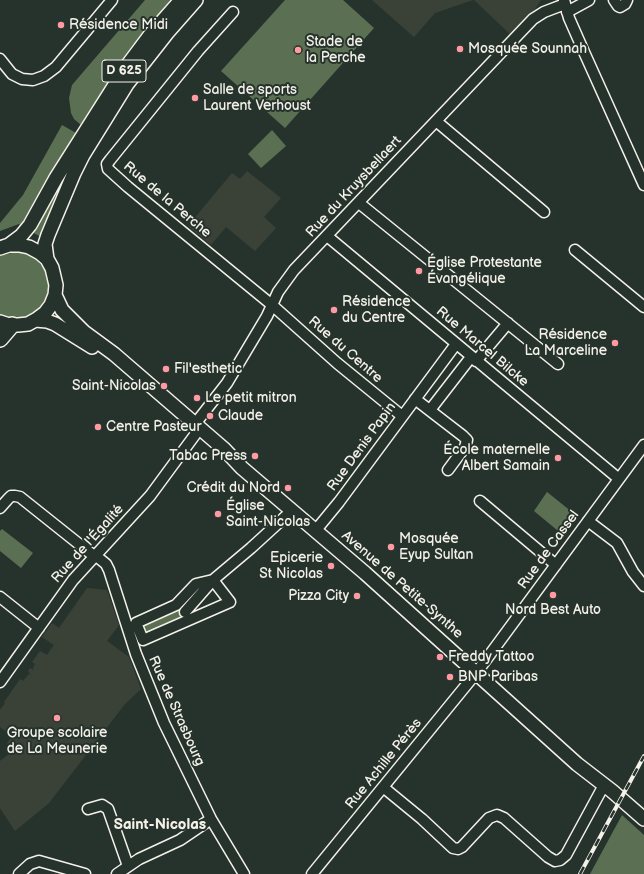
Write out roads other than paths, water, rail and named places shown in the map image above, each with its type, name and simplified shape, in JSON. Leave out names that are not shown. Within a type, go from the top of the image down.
[{"type":"highway","points":[[0,339],[6,324]]},
{"type":"main road","name":"D 625","points":[[2,247],[21,236],[30,225],[56,178],[127,66],[181,0]]},
{"type":"main road","name":"D 625","points":[[47,259],[45,244],[49,230],[83,155],[112,107],[130,81],[167,33],[196,0]]},
{"type":"main road","points":[[2,247],[19,245],[29,247],[40,252],[47,259],[55,278],[55,295],[48,309],[35,320],[26,324],[6,324]]},
{"type":"main road","name":"Avenue de Petite-Synthe","points":[[55,295],[60,308],[75,324],[114,354],[198,426],[224,449],[242,468],[316,530],[477,672],[573,760],[644,819]]},
{"type":"main road","name":"Avenue de Petite-Synthe","points":[[35,320],[47,321],[55,324],[139,375]]},
{"type":"street","points":[[0,59],[18,78],[33,80],[44,76],[56,67],[112,0]]},
{"type":"street","name":"Rue du Kruysbellaert","points":[[198,426],[229,379],[267,316],[281,288],[294,270],[533,18],[544,12],[565,5],[589,0]]},
{"type":"street","points":[[614,0],[620,7],[625,4],[627,0]]},
{"type":"street","points":[[565,5],[604,99],[644,185]]},
{"type":"street","name":"Rue de la Perche","points":[[233,12],[204,43],[158,99],[110,160],[107,166],[110,171],[128,187],[272,305]]},
{"type":"street","points":[[436,121],[544,212]]},
{"type":"street","points":[[359,203],[558,364]]},
{"type":"street","name":"Rue Marcel Bilcke","points":[[327,236],[619,479]]},
{"type":"street","points":[[575,250],[644,307]]},
{"type":"street","name":"Rue du Centre","points":[[272,305],[336,363],[402,416]]},
{"type":"street","points":[[430,410],[473,359],[508,323]]},
{"type":"street","name":"Rue Denis Papin","points":[[316,530],[339,502],[456,344]]},
{"type":"street","points":[[415,399],[467,440],[465,447],[448,470]]},
{"type":"street","name":"Rue de l'Égalité","points":[[0,682],[69,584],[150,496],[198,426]]},
{"type":"street","name":"Rue de Cassel","points":[[477,672],[644,445]]},
{"type":"street","name":"Rue de Strasbourg","points":[[0,508],[11,496],[20,497],[104,562],[109,568],[134,632],[136,654],[164,723],[211,819],[244,874]]},
{"type":"street","points":[[480,501],[556,565]]},
{"type":"street","points":[[189,615],[214,580],[255,546],[286,516]]},
{"type":"street","points":[[588,521],[616,544],[633,572],[644,586]]},
{"type":"street","points":[[214,580],[230,602],[189,615],[142,640],[134,632],[136,623],[176,605],[196,584],[214,580]]},
{"type":"street","points":[[0,597],[39,628]]},
{"type":"street","points":[[176,605],[189,615]]},
{"type":"street","name":"Rue Achille Pérès","points":[[312,874],[477,672]]},
{"type":"street","points":[[383,787],[422,819],[453,848],[458,849],[462,847],[489,818],[497,815],[504,818],[553,861],[557,861],[564,858],[567,854],[604,785]]},
{"type":"street","points":[[88,809],[102,805],[108,809],[128,866]]},
{"type":"street","points":[[117,874],[139,859],[177,842],[211,819]]},
{"type":"street","points":[[19,874],[30,864],[39,861],[85,874]]},
{"type":"railway","points":[[580,874],[644,756]]},
{"type":"place","name":"Résidence Midi","points":[[61,25]]},
{"type":"place","name":"Mosquée Sounnah","points":[[460,49]]},
{"type":"place","name":"Stade de la Perche","points":[[298,50]]},
{"type":"place","name":"Salle de sports Laurent Verhoust","points":[[195,98]]},
{"type":"place","name":"Église Protestante Évangélique","points":[[419,271]]},
{"type":"place","name":"Résidence du Centre","points":[[334,310]]},
{"type":"place","name":"Résidence La Marceline","points":[[615,343]]},
{"type":"place","name":"Fil'esthetic","points":[[166,369]]},
{"type":"place","name":"Saint-Nicolas","points":[[164,386]]},
{"type":"place","name":"Le petit mitron","points":[[197,398]]},
{"type":"place","name":"Claude","points":[[210,416]]},
{"type":"place","name":"Centre Pasteur","points":[[98,427]]},
{"type":"place","name":"Tabac Press","points":[[255,456]]},
{"type":"place","name":"École maternelle Albert Samain","points":[[558,458]]},
{"type":"place","name":"Crédit du Nord","points":[[288,488]]},
{"type":"place","name":"Église Saint-Nicolas","points":[[218,514]]},
{"type":"place","name":"Mosquée Eyup Sultan","points":[[391,547]]},
{"type":"place","name":"Epicerie St Nicolas","points":[[331,566]]},
{"type":"place","name":"Nord Best Auto","points":[[553,595]]},
{"type":"place","name":"Pizza City","points":[[357,596]]},
{"type":"place","name":"Freddy Tattoo","points":[[440,657]]},
{"type":"place","name":"BNP Paribas","points":[[450,677]]},
{"type":"place","name":"Groupe scolaire de La Meunerie","points":[[57,718]]},
{"type":"district","name":"Saint-Nicolas","points":[[160,825]]}]
